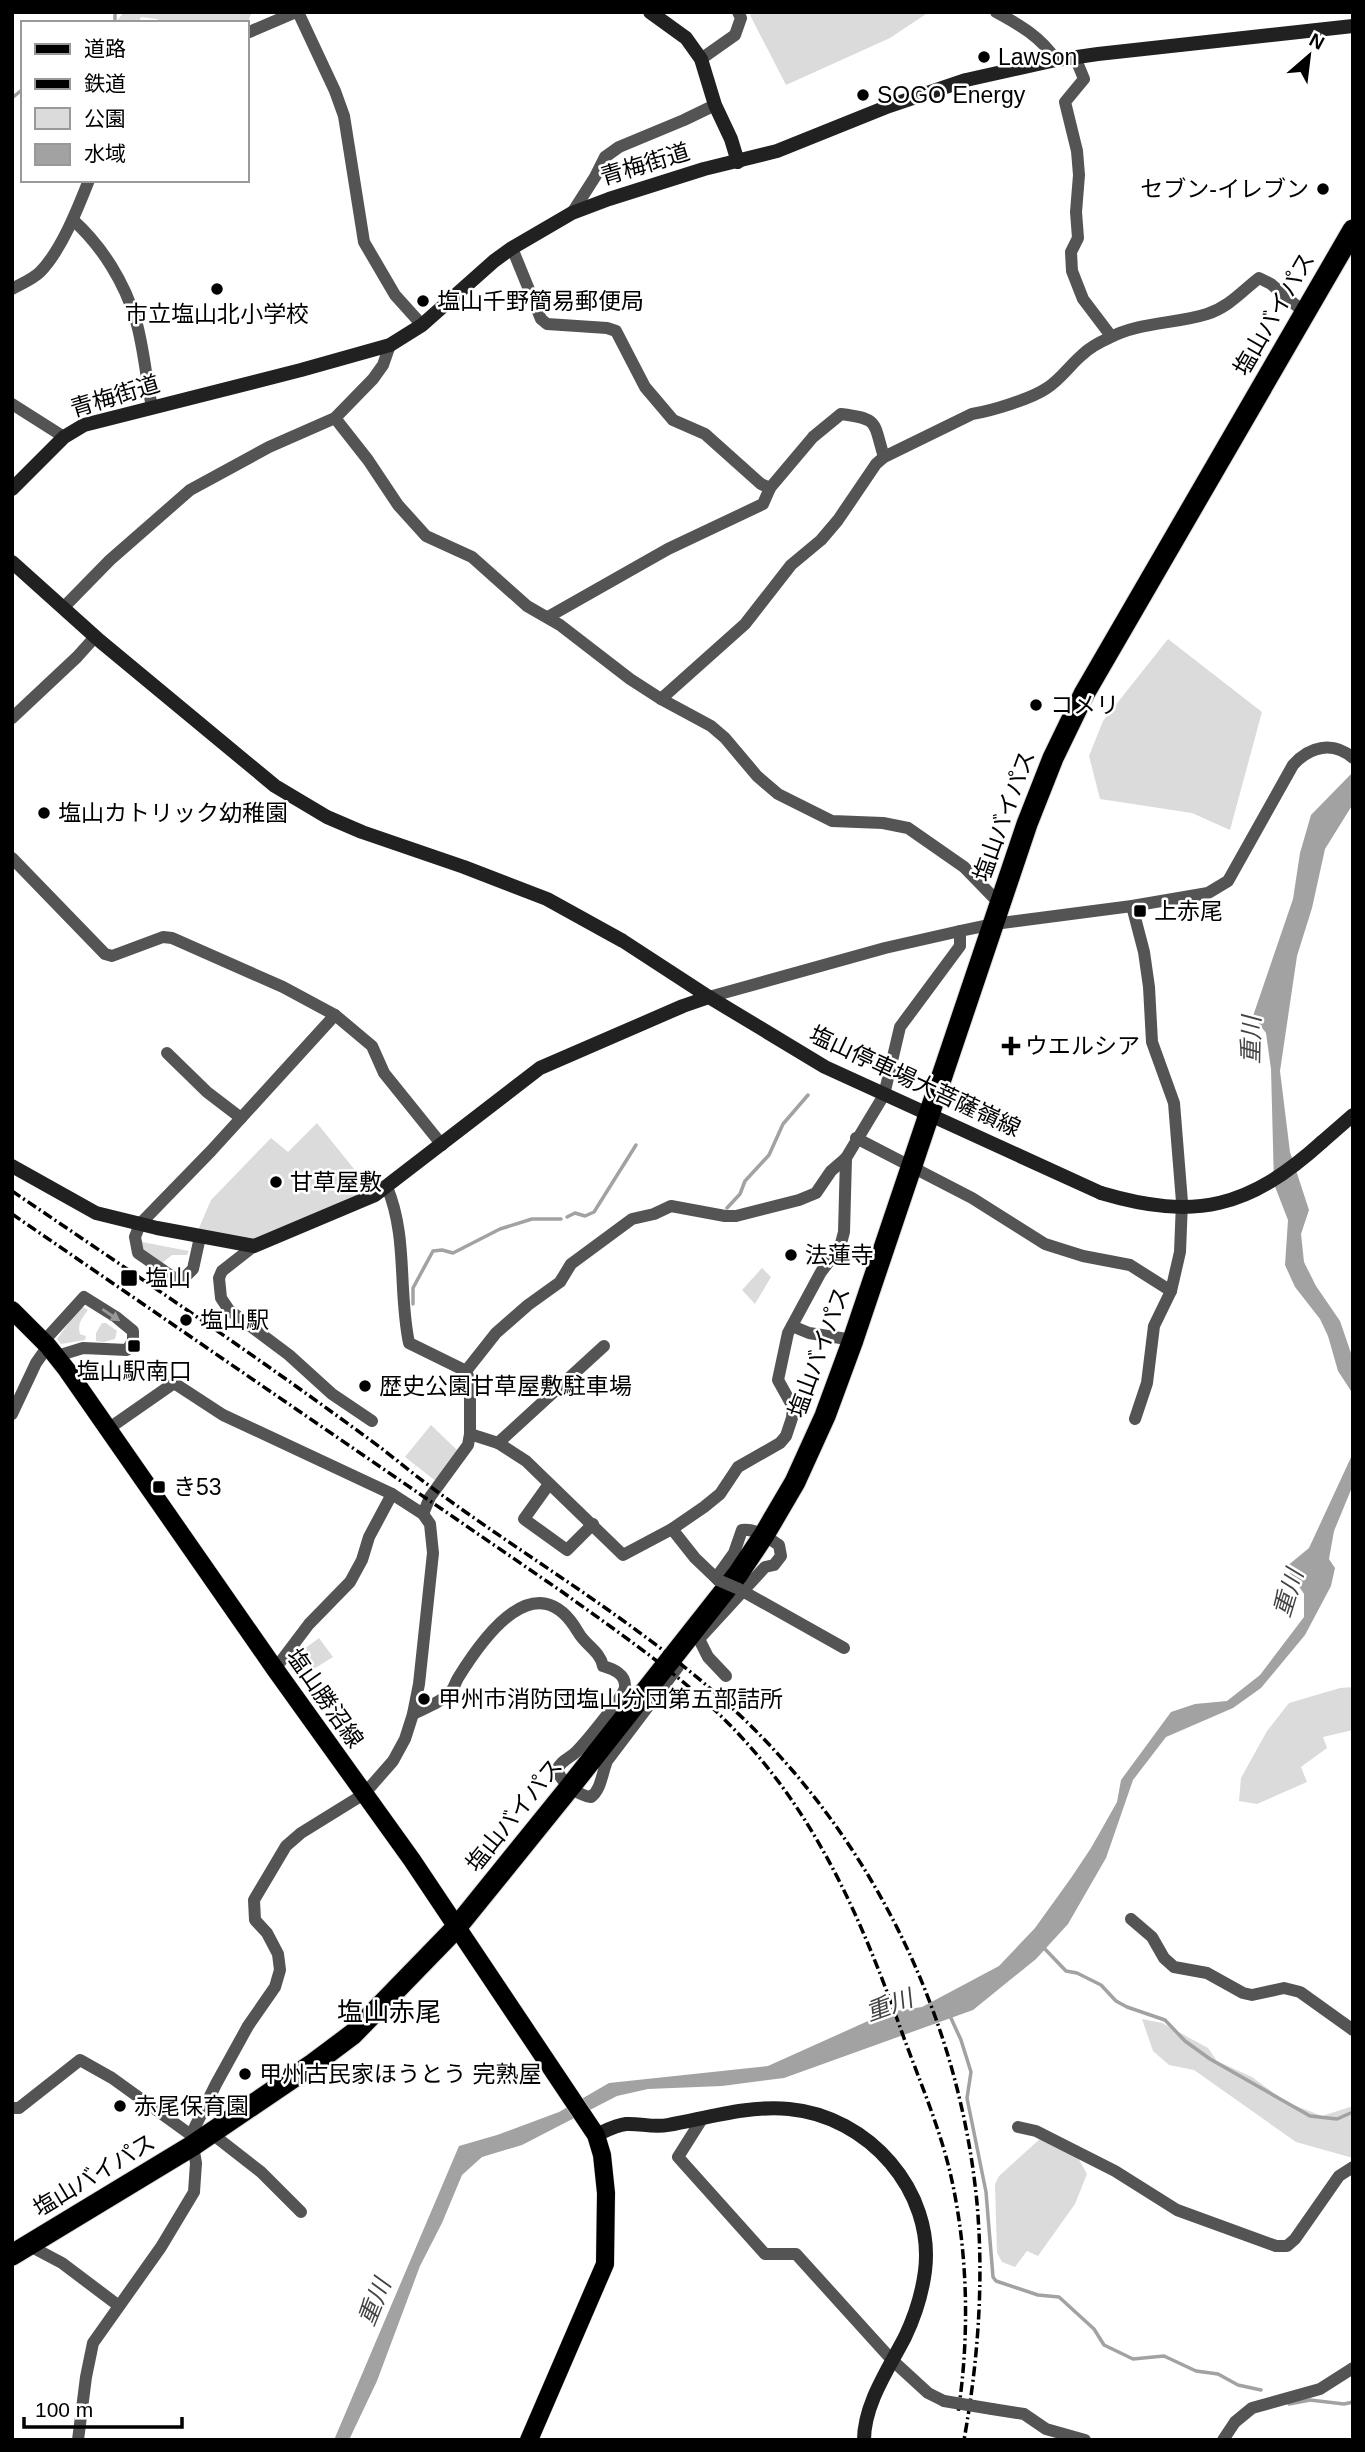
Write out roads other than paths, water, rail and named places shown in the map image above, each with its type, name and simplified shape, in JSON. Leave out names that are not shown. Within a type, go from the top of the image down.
[{"type":"highway","name":"塩山バイパス","points":[[20,2250],[313,2064],[353,2034],[456,1928],[738,1574],[764,1535],[795,1482],[825,1416],[1052,758],[1079,705],[1353,230]]},
{"type":"main road","name":"塩山勝沼線","points":[[12,1310],[50,1348],[108,1429],[412,1860],[592,2129]]},
{"type":"main road","points":[[529,2440],[605,2264],[606,2193],[602,2155],[592,2129]]},
{"type":"street","points":[[248,33],[297,12],[344,116],[364,242],[395,295],[422,325]]},
{"type":"street","points":[[650,12],[687,38],[701,59],[715,104],[732,139],[738,162]]},
{"type":"street","points":[[701,59],[735,36],[740,15],[754,12]]},
{"type":"street","points":[[996,12],[1041,40],[1056,60]]},
{"type":"street","name":"青梅街道","points":[[12,489],[64,437],[84,425],[390,345],[422,325],[512,248],[572,213],[609,198],[816,137],[923,93],[966,80],[1075,57],[1353,26]]},
{"type":"street","points":[[1075,57],[1084,79],[1065,102],[1077,151],[1079,175],[1076,212],[1078,238],[1071,252],[1072,271],[1083,299],[1111,337]]},
{"type":"street","points":[[572,213],[605,157],[620,147],[715,104]]},
{"type":"street","points":[[12,289],[40,273],[73,220],[88,182]]},
{"type":"street","points":[[73,220],[97,244],[114,271],[136,320],[152,407]]},
{"type":"street","points":[[512,248],[541,319],[547,324],[616,331],[645,387],[673,420],[705,434],[761,484],[770,488]]},
{"type":"street","points":[[661,699],[745,624],[790,565],[830,530],[884,457],[972,414],[988,411],[1046,389],[1084,352],[1111,337],[1148,325],[1209,314],[1238,298],[1259,278],[1271,284],[1305,313]]},
{"type":"street","points":[[63,608],[110,560],[190,490],[269,447],[335,418],[373,379],[383,365],[390,345]]},
{"type":"street","points":[[12,404],[64,437]]},
{"type":"street","points":[[548,617],[668,549],[763,504],[770,488],[813,437],[841,414],[867,417],[874,423],[884,457]]},
{"type":"street","points":[[335,418],[398,505],[426,536],[472,557],[527,606],[548,617],[661,699],[711,726],[725,738],[757,776],[778,794],[832,821],[883,823],[908,828],[964,867],[997,914]]},
{"type":"street","name":"塩山停車場大菩薩嶺線","points":[[12,562],[95,637],[275,786],[327,817],[547,899],[623,941],[825,1067],[1101,1193],[1162,1208],[1211,1205],[1245,1195],[1267,1185],[1295,1166],[1353,1115]]},
{"type":"street","points":[[12,718],[95,637]]},
{"type":"street","points":[[372,1421],[331,1394],[289,1355],[229,1310],[221,1298],[219,1278],[222,1271],[254,1246],[375,1195],[540,1068],[709,997],[885,948],[960,931],[997,914],[1132,906],[1208,893],[1228,881],[1299,758],[1312,750],[1328,747],[1353,758]]},
{"type":"street","points":[[12,858],[105,954],[112,957],[163,937],[172,938],[283,988],[335,1015],[372,1046],[384,1073],[442,1145]]},
{"type":"street","points":[[1132,906],[1144,952],[1152,1042],[1174,1103],[1182,1202],[1180,1252],[1171,1292],[1154,1325],[1147,1383],[1135,1419]]},
{"type":"street","points":[[466,1371],[496,1333],[560,1282],[571,1265],[632,1219],[654,1214],[671,1206],[736,1216],[816,1193],[831,1171],[845,1158],[884,1095],[900,1027],[960,946],[960,931]]},
{"type":"street","points":[[201,1237],[193,1269],[180,1282],[138,1253],[135,1237],[140,1224],[335,1015]]},
{"type":"street","points":[[167,1053],[207,1092],[241,1118]]},
{"type":"street","points":[[856,1138],[972,1199],[1045,1244],[1083,1256],[1130,1265],[1171,1292]]},
{"type":"street","points":[[470,1434],[498,1443],[526,1461],[623,1555],[672,1529],[720,1494],[738,1467],[780,1443],[786,1436],[793,1407],[778,1380],[788,1333],[821,1272],[840,1247],[844,1232],[845,1158]]},
{"type":"street","points":[[12,1166],[96,1213],[254,1246]]},
{"type":"street","points":[[387,1187],[401,1241],[405,1325],[409,1343],[466,1371],[470,1381],[470,1434],[463,1453],[430,1497],[423,1514]]},
{"type":"street","points":[[12,1414],[36,1363],[50,1348],[84,1297],[133,1331],[133,1341],[127,1350],[50,1348]]},
{"type":"street","points":[[792,1326],[809,1333],[853,1340]]},
{"type":"street","points":[[498,1443],[604,1346]]},
{"type":"street","points":[[78,2440],[93,2343],[161,2247],[194,2192],[198,2138],[229,2061],[278,1978],[278,1954],[267,1933],[255,1920],[254,1900],[286,1846],[301,1833],[364,1794],[393,1761],[405,1739],[419,1684],[433,1553],[430,1524],[423,1514],[393,1494],[223,1415],[174,1383],[108,1429]]},
{"type":"street","points":[[549,1484],[524,1519],[566,1550],[593,1524]]},
{"type":"street","points":[[275,1669],[309,1624],[350,1582],[362,1560],[369,1537],[393,1494]]},
{"type":"street","points":[[672,1529],[695,1559],[717,1579],[844,1648]]},
{"type":"street","points":[[413,1714],[451,1692],[485,1640],[507,1617],[529,1603],[555,1606],[564,1612],[581,1638],[601,1658],[603,1666],[621,1675],[625,1682],[622,1695],[575,1752],[558,1766],[558,1774],[570,1787],[587,1797],[594,1796],[607,1761],[699,1640],[741,1590],[765,1567],[774,1565],[781,1556],[779,1545],[750,1529],[743,1530],[734,1553],[717,1579]]},
{"type":"street","points":[[699,1640],[708,1657],[726,1676]]},
{"type":"street","points":[[1131,1919],[1152,1937],[1164,1958],[1174,1967],[1207,1973],[1243,1993],[1252,1995],[1284,1988],[1300,1992],[1353,2030]]},
{"type":"street","points":[[12,2108],[19,2108],[80,2060],[113,2078],[198,2138],[261,2172],[301,2212]]},
{"type":"street","points":[[592,2129],[628,2124],[657,2127],[774,2109],[808,2112],[865,2137],[894,2167],[909,2191],[922,2225],[925,2266],[923,2288],[915,2314],[867,2420],[864,2440]]},
{"type":"street","points":[[702,2119],[678,2157],[765,2254],[796,2254],[892,2360],[928,2393],[944,2401],[1024,2414],[1046,2429],[1085,2440]]},
{"type":"street","points":[[1018,2127],[1035,2131],[1115,2171],[1177,2210],[1276,2246],[1287,2246],[1296,2239],[1339,2176],[1353,2166]]},
{"type":"street","points":[[20,2250],[62,2263],[119,2306]]},
{"type":"street","points":[[1223,2440],[1235,2423],[1252,2408],[1320,2389],[1353,2368]]},
{"type":"water","points":[[1353,772],[1353,804],[1325,849],[1312,908],[1297,956],[1280,1071],[1290,1152],[1309,1210],[1301,1234],[1304,1262],[1316,1286],[1340,1321],[1353,1359],[1353,1394],[1338,1371],[1320,1319],[1295,1287],[1285,1265],[1288,1220],[1274,1184],[1271,1069],[1266,1033],[1253,1016],[1293,899],[1300,853],[1311,815]]},
{"type":"water","points":[[1353,1453],[1353,1485],[1334,1531],[1329,1559],[1335,1568],[1331,1586],[1305,1635],[1261,1688],[1233,1708],[1166,1737],[1133,1780],[1106,1858],[1068,1924],[1036,1959],[973,2010],[784,2078],[722,2086],[648,2089],[617,2096],[522,2145],[482,2157],[462,2175],[420,2266],[377,2381],[349,2440],[334,2440],[459,2146],[559,2112],[609,2083],[768,2066],[888,2012],[922,2007],[999,1966],[1035,1928],[1071,1878],[1117,1802],[1121,1780],[1171,1712],[1195,1704],[1227,1701],[1260,1675],[1304,1617],[1304,1594],[1286,1567],[1309,1548]]},
{"type":"waterway","points":[[115,12],[115,21]]},
{"type":"waterway","points":[[12,98],[21,91]]},
{"type":"waterway","points":[[727,1208],[740,1194],[745,1181],[769,1155],[783,1124],[808,1095]]},
{"type":"waterway","points":[[567,1217],[575,1213],[585,1216],[594,1212],[636,1145]]},
{"type":"waterway","points":[[413,1304],[413,1288],[433,1251],[453,1253],[500,1229],[532,1219],[561,1219]]},
{"type":"waterway","points":[[1043,1947],[1066,1971],[1077,1973],[1101,1985],[1116,2001],[1127,2007],[1165,2020],[1185,2041],[1210,2059],[1310,2116],[1337,2119],[1353,2112]]},
{"type":"waterway","points":[[950,2016],[971,2072],[967,2098],[986,2192],[993,2277],[996,2281],[1038,2295],[1059,2297],[1094,2329],[1104,2345],[1133,2359],[1164,2356],[1196,2371],[1218,2374],[1238,2385],[1261,2390]]},
{"type":"waterway","points":[[1289,2404],[1310,2400],[1344,2404],[1353,2402]]},
{"type":"railway","points":[[12,1191],[290,1382],[475,1519],[679,1663],[754,1729],[799,1778],[840,1831],[875,1888],[906,1947],[932,2008],[953,2072],[968,2137],[977,2203],[980,2292],[973,2381],[964,2440]]},
{"type":"railway","points":[[12,1214],[634,1644],[703,1699],[772,1773],[817,1841],[854,1913],[886,1988],[945,2153],[956,2201],[964,2262],[964,2353],[958,2413]]},
{"type":"place","name":"Lawson","points":[[984,57]]},
{"type":"place","name":"SOGO Energy","points":[[863,95]]},
{"type":"place","name":"セブン-イレブン","points":[[1323,189]]},
{"type":"place","name":"市立塩山北小学校","points":[[217,289]]},
{"type":"place","name":"塩山千野簡易郵便局","points":[[423,301]]},
{"type":"place","name":"コメリ","points":[[1036,705]]},
{"type":"place","name":"塩山カトリック幼稚園","points":[[44,813]]},
{"type":"place","name":"上赤尾","points":[[1140,911]]},
{"type":"place","name":"ウエルシア","points":[[1011,1046]]},
{"type":"place","name":"甘草屋敷","points":[[276,1182]]},
{"type":"place","name":"法蓮寺","points":[[791,1255]]},
{"type":"place","name":"塩山","points":[[129,1278]]},
{"type":"place","name":"塩山駅","points":[[186,1320]]},
{"type":"place","name":"塩山駅南口","points":[[134,1346]]},
{"type":"place","name":"歴史公園甘草屋敷駐車場","points":[[365,1386]]},
{"type":"place","name":"き53","points":[[159,1487]]},
{"type":"place","name":"甲州市消防団塩山分団第五部詰所","points":[[424,1699]]},
{"type":"place","name":"甲州古民家ほうとう 完熟屋","points":[[245,2074]]},
{"type":"place","name":"赤尾保育園","points":[[120,2106]]},
{"type":"district","name":"塩山赤尾","points":[[389,2012]]},
{"type":"water label","name":"重川","points":[[1251,1040]]},
{"type":"water label","name":"重川","points":[[1288,1593]]},
{"type":"water label","name":"重川","points":[[889,2005]]},
{"type":"water label","name":"重川","points":[[374,2302]]}]
